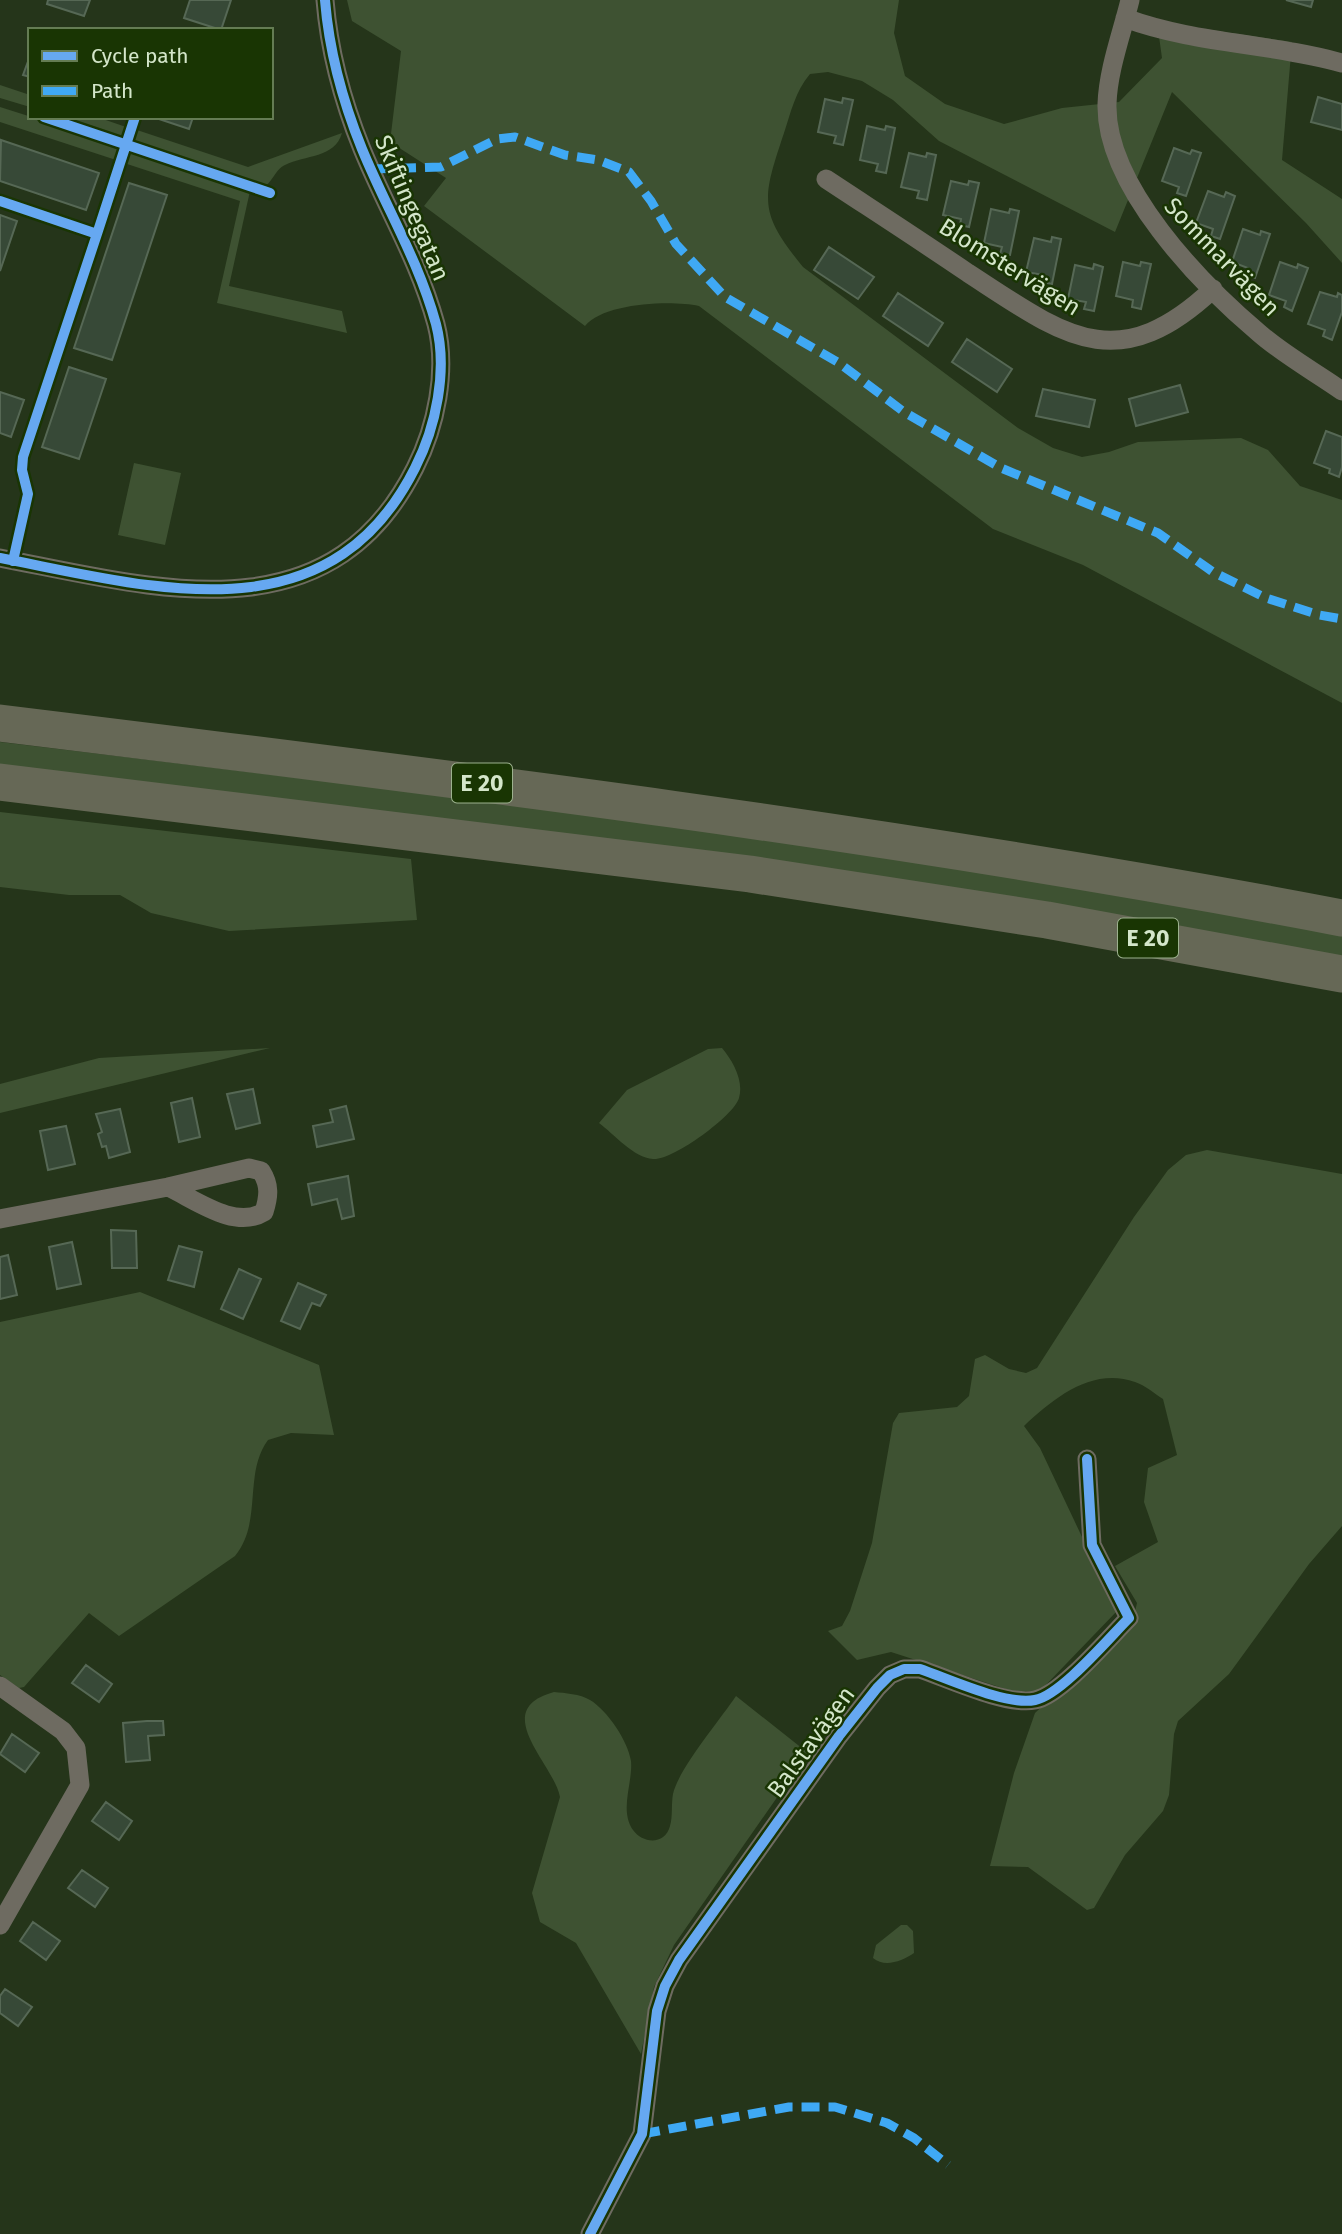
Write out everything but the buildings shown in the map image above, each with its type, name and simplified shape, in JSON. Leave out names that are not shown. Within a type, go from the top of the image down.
[{"type":"highway","name":"E 20","points":[[0,723],[771,821],[1053,865],[1342,918]]},
{"type":"highway","name":"E 20","points":[[0,782],[474,838],[764,876],[1033,917],[1342,974]]},
{"type":"street","name":"Skiftingegatan","points":[[0,558],[158,587],[227,591],[274,583],[321,568],[359,542],[400,498],[423,452],[434,421],[440,360],[437,328],[420,271],[362,149],[341,84],[325,0]]},
{"type":"street","points":[[1127,9],[1156,30],[1292,51],[1342,63]]},
{"type":"street","name":"Sommarvägen","points":[[1127,9],[1107,105],[1120,162],[1142,209],[1213,289],[1260,335],[1342,391]]},
{"type":"street","name":"Blomstervägen","points":[[826,179],[1019,306],[1071,335],[1123,339],[1156,331],[1184,316],[1213,289]]},
{"type":"street","points":[[0,1219],[168,1187],[248,1168],[261,1171],[267,1182],[268,1198],[264,1212],[252,1220],[238,1219],[168,1187]]},
{"type":"street","name":"Balstavägen","points":[[590,2234],[642,2134],[657,2011],[665,1986],[679,1960],[839,1736],[877,1688],[890,1675],[904,1669],[920,1669],[1013,1699],[1033,1701],[1060,1688],[1129,1618],[1092,1545],[1087,1460]]},
{"type":"street","points":[[0,1686],[63,1731],[76,1748],[80,1785],[0,1925]]},
{"type":"green space","points":[[347,0],[899,0],[894,33],[905,76],[945,104],[1004,124],[1062,108],[1119,102],[1162,58],[1157,22],[1292,42],[1282,160],[1342,199],[1342,263],[1306,223],[1172,92],[1115,232],[939,141],[893,100],[862,81],[828,72],[810,74],[797,95],[771,174],[768,204],[778,232],[803,267],[1018,428],[1053,448],[1082,457],[1109,452],[1138,442],[1241,438],[1268,450],[1300,486],[1342,500],[1342,703],[1083,565],[993,529],[699,306],[672,303],[638,305],[607,312],[585,326],[424,206],[446,178],[390,142],[401,51],[352,21]]},
{"type":"green space","points":[[0,85],[28,94],[28,106],[0,98]]},
{"type":"green space","points":[[0,107],[28,116],[28,119],[38,119],[120,145],[116,160],[0,122]]},
{"type":"green space","points":[[68,119],[103,119],[126,127],[123,137]]},
{"type":"green space","points":[[134,129],[248,167],[342,133],[333,147],[318,155],[285,165],[262,187],[130,140]]},
{"type":"green space","points":[[129,149],[250,191],[229,286],[342,311],[347,333],[217,303],[240,201],[124,163]]},
{"type":"green space","points":[[134,463],[181,473],[165,545],[118,535]]},
{"type":"green space","points":[[0,742],[651,820],[1055,879],[1342,936],[1342,961],[0,767]]},
{"type":"green space","points":[[0,812],[411,859],[417,920],[229,931],[151,913],[120,895],[69,895],[0,887]]},
{"type":"green space","points":[[270,1048],[0,1113],[0,1084],[99,1058]]},
{"type":"green space","points":[[722,1048],[736,1072],[740,1085],[739,1098],[735,1106],[715,1126],[674,1153],[662,1158],[646,1158],[599,1123],[627,1090],[708,1049]]},
{"type":"green space","points":[[1207,1150],[1342,1174],[1342,1526],[1309,1564],[1229,1674],[1178,1721],[1174,1734],[1169,1795],[1163,1811],[1125,1855],[1094,1908],[1087,1910],[1028,1867],[990,1866],[1014,1773],[1035,1713],[1133,1620],[1137,1603],[1115,1566],[1158,1542],[1144,1502],[1148,1468],[1177,1455],[1163,1399],[1135,1382],[1119,1378],[1104,1379],[1089,1382],[1061,1396],[1024,1426],[1040,1448],[1117,1611],[1040,1691],[1015,1692],[891,1652],[857,1660],[828,1631],[842,1626],[850,1611],[872,1543],[893,1423],[899,1413],[957,1407],[969,1396],[975,1359],[985,1355],[1009,1369],[1026,1373],[1037,1368],[1134,1217],[1168,1170],[1186,1155]]},
{"type":"green space","points":[[140,1292],[319,1365],[334,1435],[291,1433],[268,1440],[256,1468],[248,1528],[235,1556],[119,1636],[89,1613],[24,1687],[19,1688],[0,1675],[0,1322]]},
{"type":"green space","points":[[554,1692],[590,1700],[616,1727],[626,1744],[631,1761],[627,1805],[629,1822],[637,1835],[648,1840],[664,1837],[671,1822],[673,1794],[683,1771],[736,1696],[808,1753],[674,1945],[654,1987],[641,2054],[576,1943],[540,1922],[532,1893],[560,1797],[530,1739],[525,1724],[526,1711],[535,1700]]},
{"type":"green space","points":[[901,1925],[907,1925],[913,1931],[914,1953],[888,1963],[873,1958],[876,1945]]},
{"type":"marked path","points":[[371,169],[441,167],[497,139],[515,137],[565,155],[598,160],[629,172],[651,201],[676,244],[725,297],[839,363],[904,412],[1001,468],[1158,533],[1213,572],[1266,598],[1319,615],[1342,619]]},
{"type":"marked path","points":[[642,2134],[789,2107],[835,2107],[887,2123],[914,2138],[948,2165]]},
{"type":"cycle path","points":[[0,558],[175,588],[232,589],[286,580],[335,559],[378,523],[415,468],[429,435],[438,398],[441,360],[436,324],[420,278],[362,149],[349,113],[333,57],[325,0]]},
{"type":"cycle path","points":[[50,119],[270,193]]},
{"type":"cycle path","points":[[97,234],[134,119]]},
{"type":"cycle path","points":[[0,201],[97,234],[23,457],[22,470],[28,494],[13,561]]},
{"type":"cycle path","points":[[590,2234],[642,2134],[657,2011],[665,1986],[679,1960],[839,1736],[877,1688],[890,1675],[904,1669],[920,1669],[994,1695],[1023,1701],[1035,1700],[1046,1696],[1071,1677],[1129,1618],[1092,1545],[1087,1459]]}]
